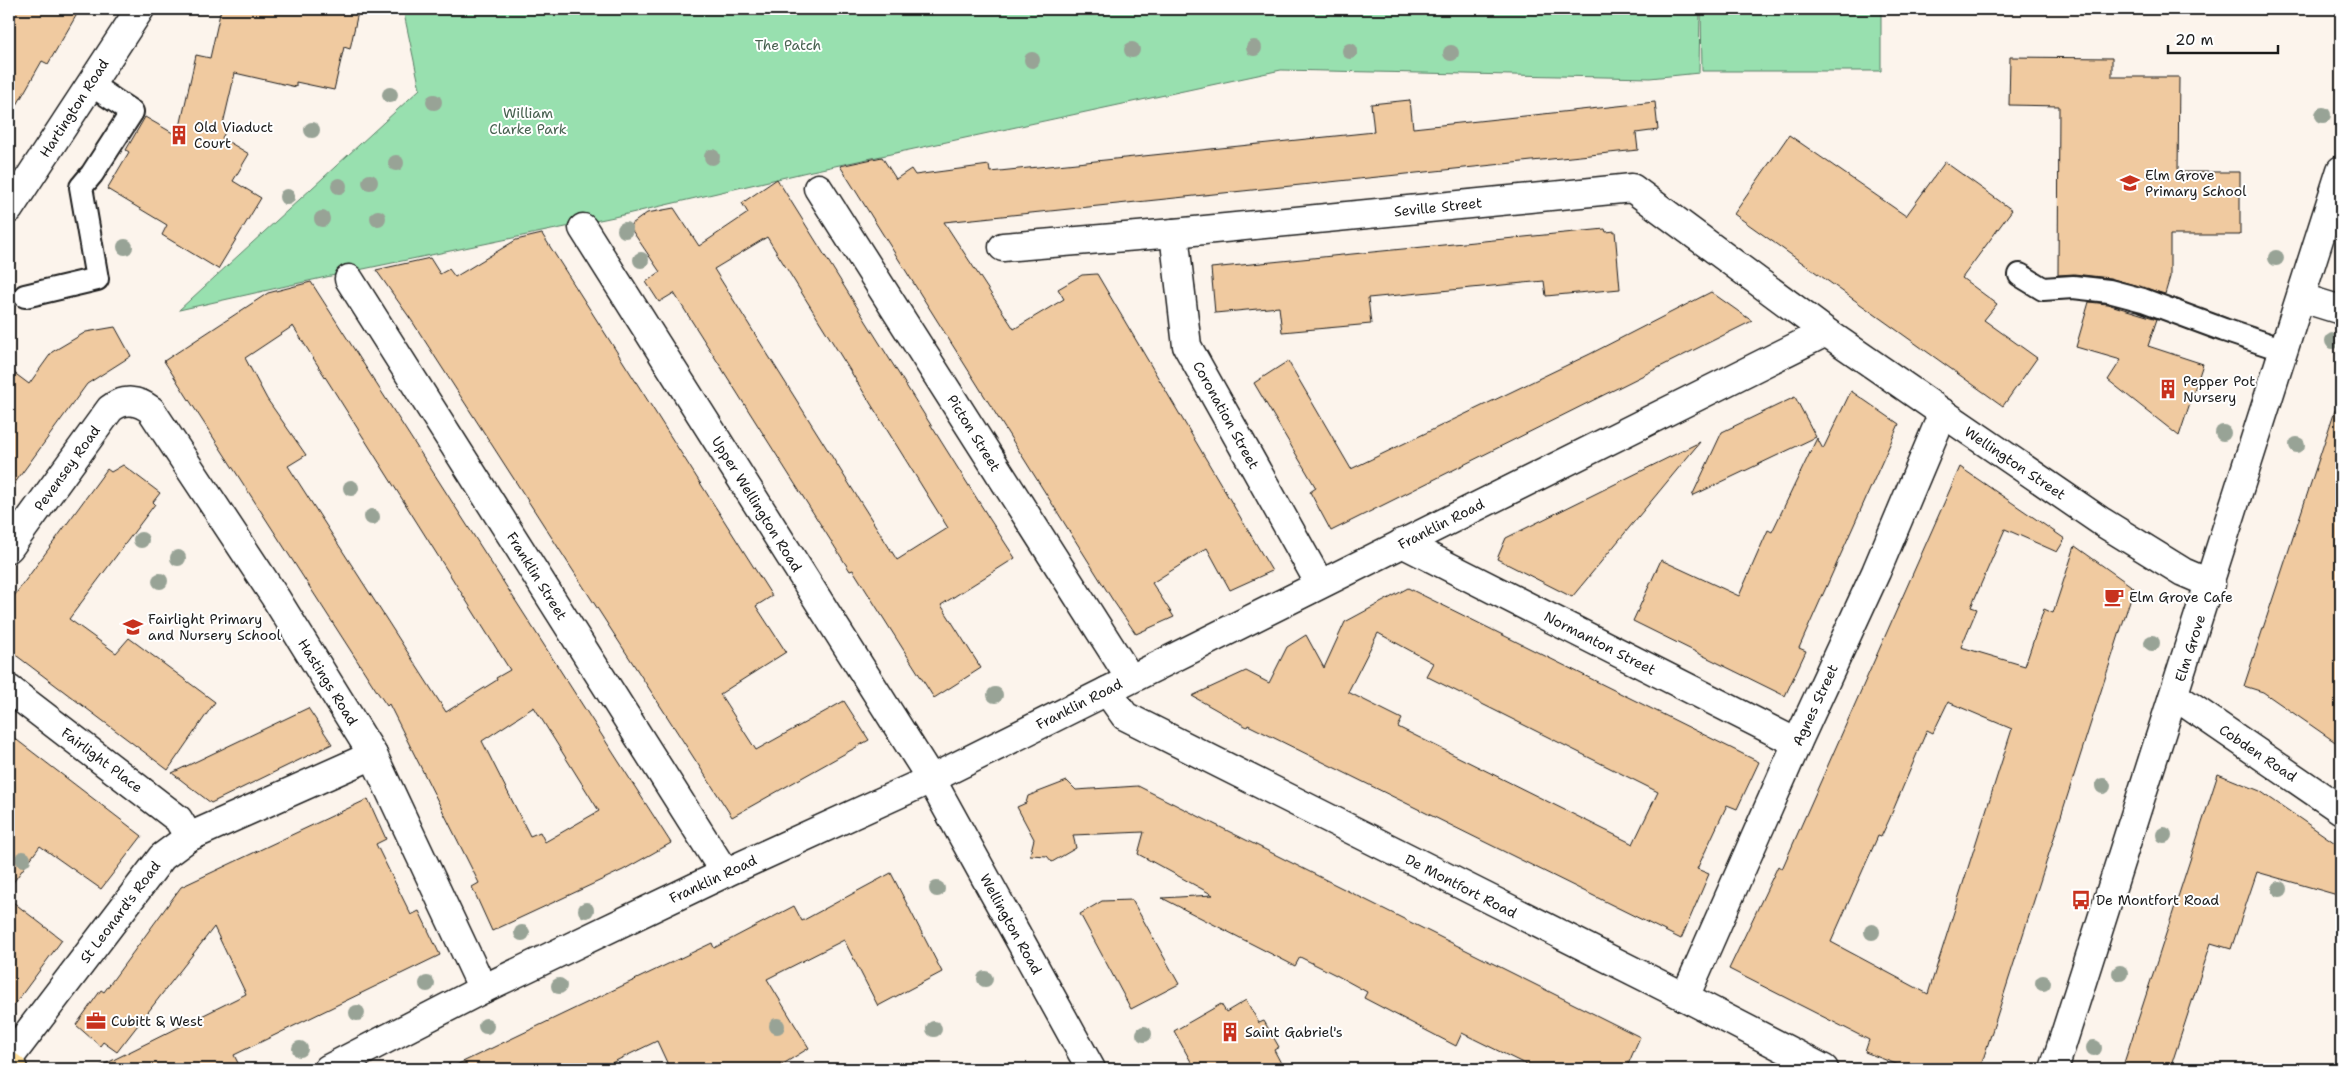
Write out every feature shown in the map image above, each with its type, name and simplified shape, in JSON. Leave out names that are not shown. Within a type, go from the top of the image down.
[{"type":"main road","points":[[9,1066],[13,1069]]},
{"type":"street","name":"Hartington Road","points":[[9,209],[140,9]]},
{"type":"street","name":"Elm Grove","points":[[2054,1069],[2211,584],[2341,170]]},
{"type":"street","name":"Picton Street","points":[[818,188],[1118,684]]},
{"type":"street","name":"Seville Street","points":[[1003,247],[1174,233],[1632,188],[1826,332]]},
{"type":"street","name":"Upper Wellington Road","points":[[583,228],[931,779]]},
{"type":"street","name":"Coronation Street","points":[[1174,233],[1187,346],[1320,584]]},
{"type":"street","name":"Franklin Street","points":[[349,279],[725,873]]},
{"type":"street","points":[[2302,298],[2341,310]]},
{"type":"street","name":"Franklin Road","points":[[328,1069],[483,988],[725,873],[931,779],[1826,332]]},
{"type":"street","name":"Wellington Street","points":[[1826,332],[2110,527],[2183,572],[2211,584]]},
{"type":"street","name":"Pevensey Road","points":[[9,548],[110,409],[121,402],[134,401]]},
{"type":"street","name":"Hastings Road","points":[[134,401],[145,405],[157,418],[275,597],[373,755],[483,988]]},
{"type":"street","name":"Agnes Street","points":[[1685,996],[1797,743],[1876,572],[1943,413]]},
{"type":"street","name":"Normanton Street","points":[[1402,543],[1797,743]]},
{"type":"street","name":"De Montfort Road","points":[[1118,684],[1126,716],[1685,996],[1824,1069]]},
{"type":"street","name":"Fairlight Place","points":[[9,689],[178,819],[189,837]]},
{"type":"street","name":"Cobden Road","points":[[2174,696],[2341,810]]},
{"type":"street","name":"St Leonard's Road","points":[[9,1058],[162,857],[189,837],[373,755]]},
{"type":"street","name":"Wellington Road","points":[[931,779],[1091,1069]]},
{"type":"lane","points":[[25,296],[97,279],[81,187],[92,174],[132,112],[90,84]]},
{"type":"lane","points":[[2020,275],[2043,289],[2073,287],[2109,290],[2143,300],[2284,350]]},
{"type":"green space","name":"William Clarke Park","points":[[403,9],[1700,9],[1699,73],[1650,78],[1281,70],[807,172],[614,217],[344,273],[179,310],[420,89]]},
{"type":"green space","points":[[1701,9],[1881,9],[1881,71],[1702,71]]},
{"type":"building","points":[[9,9],[80,9],[48,64],[42,61],[9,119]]},
{"type":"building","name":"Old Viaduct Court","points":[[221,9],[342,9],[358,12],[350,49],[344,47],[334,90],[296,82],[296,87],[235,73],[223,124],[228,126],[222,138],[249,154],[233,181],[261,198],[218,269],[162,235],[167,225],[107,189],[129,152],[126,150],[145,117],[178,136],[196,55],[210,58]]},
{"type":"building","points":[[2010,57],[2112,58],[2112,77],[2179,77],[2178,172],[2240,172],[2240,235],[2170,235],[2170,277],[2165,294],[2110,278],[2074,274],[2058,275],[2059,106],[2009,105]]},
{"type":"building","points":[[1410,100],[1413,128],[1655,102],[1658,130],[1636,133],[1638,150],[944,222],[1014,329],[1064,299],[1058,289],[1082,275],[1097,274],[1272,571],[1230,590],[1207,548],[1152,583],[1174,617],[1136,634],[1112,599],[840,166],[882,157],[896,179],[911,169],[915,175],[989,165],[990,172],[1374,132],[1371,104]]},
{"type":"building","points":[[1789,135],[1906,216],[1945,162],[2012,210],[1962,278],[1997,304],[1984,320],[2037,358],[2003,406],[1734,214]]},
{"type":"building","points":[[777,179],[1015,558],[941,605],[981,668],[934,698],[853,570],[850,571],[674,293],[659,302],[646,282],[660,272],[629,226],[647,213],[674,208],[699,246],[748,213],[742,203]],"holes":[[[767,237],[948,528],[897,560],[714,269]]]},
{"type":"building","points":[[1605,229],[1606,232],[1615,231],[1620,289],[1546,296],[1544,281],[1368,298],[1371,324],[1282,332],[1279,307],[1215,313],[1211,268]]},
{"type":"building","points":[[542,234],[772,596],[756,606],[786,652],[720,694],[756,750],[844,701],[869,740],[732,817],[412,321],[376,270],[430,258],[440,274],[449,269],[455,277],[516,240]]},
{"type":"building","points":[[311,282],[671,843],[623,870],[492,931],[472,887],[479,883],[389,704],[387,706],[378,693],[164,361],[268,293]],"holes":[[[293,326],[510,670],[446,712],[288,466],[306,455],[267,399],[245,358]],[[534,707],[599,811],[545,842],[540,832],[530,836],[482,741]]]},
{"type":"building","points":[[1711,292],[1752,321],[1331,531],[1310,492],[1316,488],[1254,383],[1288,361],[1351,469],[1590,354]]},
{"type":"building","points":[[2089,302],[2107,304],[2157,319],[2148,346],[2203,364],[2179,436],[2108,380],[2121,360],[2076,347]]},
{"type":"building","points":[[115,327],[131,356],[87,384],[9,491],[9,369],[29,384],[52,352],[86,332]]},
{"type":"building","points":[[1851,391],[1899,424],[1799,648],[1806,651],[1785,696],[1633,621],[1661,560],[1739,596],[1768,530],[1772,532],[1817,438],[1823,449]]},
{"type":"building","points":[[1795,397],[1816,437],[1692,496],[1722,432]]},
{"type":"building","points":[[2335,410],[2341,411],[2341,746],[2263,692],[2244,686]]},
{"type":"building","points":[[1700,442],[1572,597],[1497,559],[1506,538]]},
{"type":"building","points":[[123,465],[160,493],[153,502],[155,504],[69,619],[116,653],[129,638],[215,702],[168,770],[9,650],[9,603],[107,469],[111,472]]},
{"type":"building","points":[[1960,467],[2065,539],[2057,552],[2005,529],[1971,607],[1977,609],[1961,647],[2025,666],[2044,609],[2053,613],[2075,546],[2134,588],[1980,1069],[1909,1069],[1865,1052],[1869,1040],[1729,969],[1778,866],[1782,869]],"holes":[[[1948,702],[2012,729],[1928,994],[1831,942],[1878,836],[1881,837],[1889,820],[1927,730],[1933,733]]]},
{"type":"building","points":[[1408,588],[1759,762],[1737,809],[1727,805],[1697,869],[1709,874],[1681,939],[1248,725],[1247,727],[1192,696],[1246,671],[1269,683],[1287,647],[1306,635],[1324,668],[1345,622]],"holes":[[[1378,633],[1433,663],[1426,676],[1658,792],[1633,844],[1398,727],[1402,719],[1348,692]]]},
{"type":"building","points":[[308,708],[332,744],[211,803],[172,773]]},
{"type":"building","points":[[9,734],[142,836],[101,889],[40,846],[9,888]]},
{"type":"building","points":[[2218,774],[2260,791],[2341,847],[2341,896],[2257,872],[2231,949],[2211,943],[2170,1069],[2122,1069]]},
{"type":"building","points":[[1067,781],[1076,790],[1138,786],[1640,1037],[1626,1069],[1535,1069],[1462,1033],[1456,1046],[1364,998],[1367,992],[1336,975],[1300,957],[1295,966],[1162,898],[1213,895],[1138,854],[1144,832],[1073,835],[1076,848],[1052,862],[1047,856],[1030,855],[1034,839],[1017,807],[1026,803],[1028,796]]},
{"type":"building","points":[[368,799],[386,839],[376,844],[411,915],[419,911],[440,955],[234,1055],[241,1069],[95,1069],[246,994],[214,927],[117,1052],[103,1042],[100,1046],[76,1025],[101,990],[104,992],[181,887]]},
{"type":"building","points":[[891,873],[942,972],[878,1006],[844,940],[767,979],[809,1048],[775,1069],[670,1069],[657,1041],[599,1069],[448,1069],[712,943],[714,948],[794,906],[802,921]]},
{"type":"building","points":[[9,899],[62,940],[9,1012]]},
{"type":"building","points":[[1132,900],[1179,984],[1131,1009],[1080,914],[1102,901]]},
{"type":"building","name":"Saint Gabriel's","points":[[1246,1000],[1259,1023],[1264,1021],[1279,1047],[1274,1050],[1284,1069],[1195,1069],[1174,1031],[1221,1004],[1226,1012]]},
{"type":"place","name":"Old Viaduct Court","points":[[179,135]]},
{"type":"place","name":"Elm Grove Primary School","points":[[2130,183]]},
{"type":"place","name":"Pepper Pot Nursery","points":[[2168,389]]},
{"type":"place","name":"Elm Grove Cafe","points":[[2114,597]]},
{"type":"place","name":"Fairlight Primary and Nursery School","points":[[133,627]]},
{"type":"place","name":"De Montfort Road","points":[[2081,900]]},
{"type":"place","name":"Cubitt & West","points":[[96,1021]]},
{"type":"place","name":"Saint Gabriel's","points":[[1230,1032]]},
{"type":"park label","name":"The Patch","points":[[788,45]]}]
